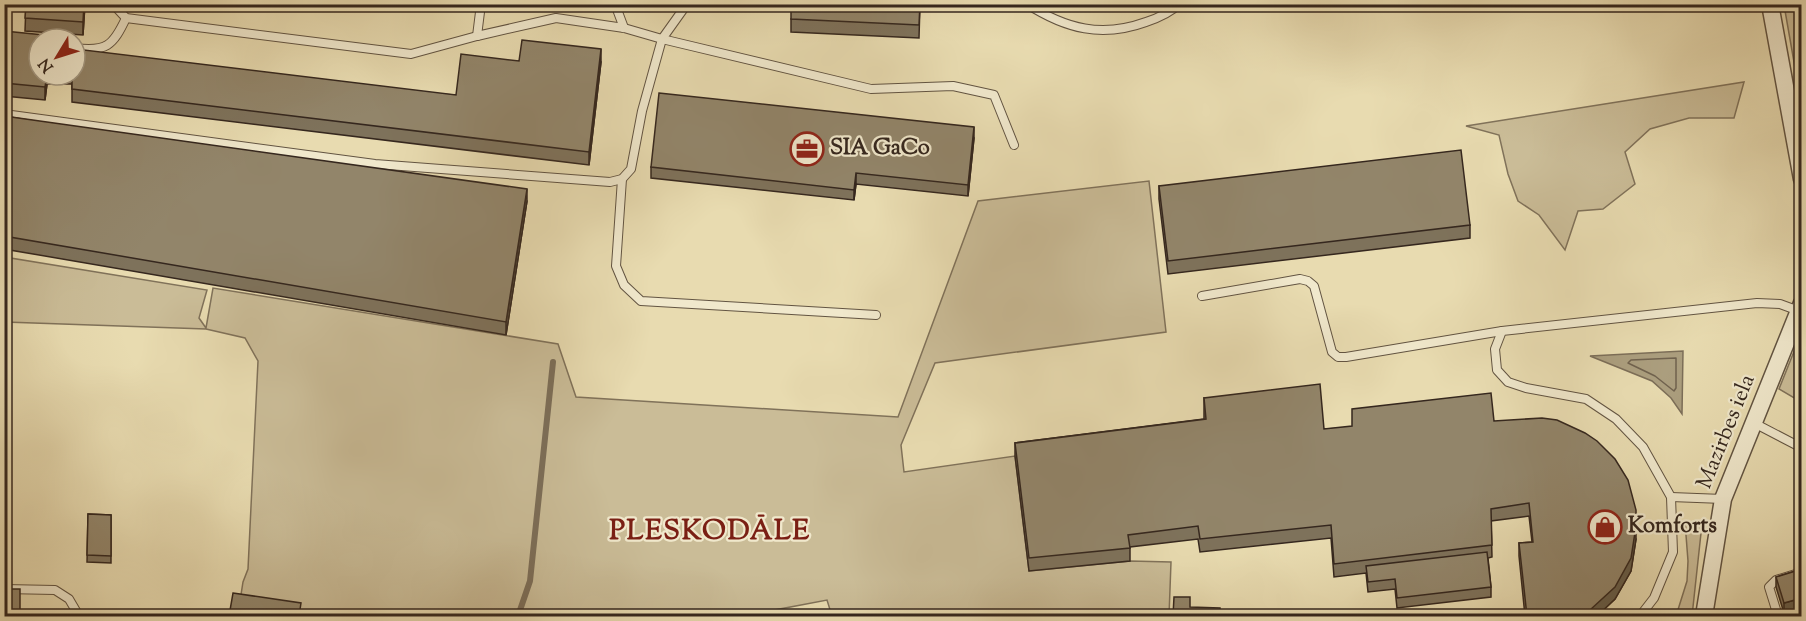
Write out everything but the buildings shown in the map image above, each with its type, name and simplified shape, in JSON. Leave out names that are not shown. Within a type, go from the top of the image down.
[{"type":"street","points":[[1770,4],[1802,179]]},
{"type":"street","name":"Mazirbes iela","points":[[1704,616],[1723,499],[1800,307]]},
{"type":"lane","points":[[113,4],[126,18],[411,54],[556,18],[624,28],[871,89],[953,86],[994,95],[1014,145]]},
{"type":"lane","points":[[477,36],[481,4]]},
{"type":"lane","points":[[615,4],[624,28]]},
{"type":"lane","points":[[4,114],[375,164],[610,182],[622,179],[631,169],[642,111],[662,39],[687,4]]},
{"type":"lane","points":[[1027,4],[1065,24],[1094,30],[1133,27],[1159,17],[1179,4]]},
{"type":"lane","points":[[87,49],[107,47],[117,37],[126,18]]},
{"type":"lane","points":[[622,179],[616,266],[624,285],[641,301],[876,315]]},
{"type":"lane","points":[[1202,296],[1300,279],[1308,281],[1314,286],[1332,352],[1338,357],[1502,331],[1757,303],[1800,307]]},
{"type":"lane","points":[[1502,331],[1495,349],[1497,370],[1508,382],[1526,388],[1586,399],[1616,419],[1643,447],[1671,498],[1672,552],[1654,598],[1640,616]]},
{"type":"lane","points":[[1754,423],[1802,448]]},
{"type":"lane","points":[[1671,498],[1723,499]]},
{"type":"lane","points":[[1778,616],[1769,587],[1776,580],[1802,572]]},
{"type":"lane","points":[[4,589],[55,590],[69,599],[79,616]]},
{"type":"lane","points":[[1786,616],[1802,612]]},
{"type":"shaded area","points":[[1784,5],[1801,5],[1801,102]]},
{"type":"shaded area","points":[[1744,82],[1734,118],[1689,118],[1650,129],[1625,152],[1635,184],[1603,209],[1578,211],[1565,250],[1539,215],[1518,201],[1508,174],[1499,135],[1466,126]]},
{"type":"shaded area","points":[[1149,181],[1166,332],[935,363],[901,445],[904,472],[1015,456],[1029,571],[1130,561],[1171,562],[1169,616],[832,616],[827,600],[743,616],[337,616],[240,601],[248,569],[258,361],[245,338],[206,329],[5,322],[4,257],[207,290],[199,318],[206,328],[213,288],[558,344],[576,397],[898,417],[978,201]]},
{"type":"shaded area","points":[[1801,334],[1801,402],[1779,389]]},
{"type":"shaded area","points":[[1685,522],[1702,524],[1692,616],[1676,616],[1687,581]]},
{"type":"water","points":[[1683,351],[1682,414],[1671,398],[1652,381],[1590,356]]},
{"type":"waterway","points":[[518,616],[530,581],[553,362]]},
{"type":"place","name":"SIA GaCo","points":[[807,149]]},
{"type":"place","name":"Komforts","points":[[1605,527]]},
{"type":"district","name":"PLESKODĀLE","points":[[710,532]]}]
